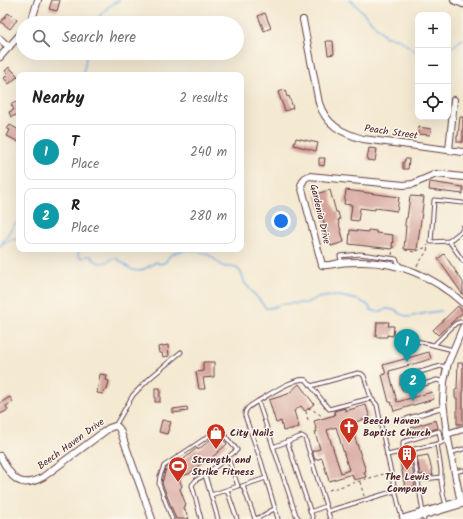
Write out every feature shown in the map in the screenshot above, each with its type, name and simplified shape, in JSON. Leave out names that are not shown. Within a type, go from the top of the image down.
[{"type":"main road","points":[[406,519],[423,517],[446,507],[462,503]]},
{"type":"street","points":[[33,16],[38,0]]},
{"type":"street","points":[[454,0],[463,4]]},
{"type":"street","name":"Peach Street","points":[[303,20],[321,110],[331,124],[348,134],[363,139],[463,152]]},
{"type":"street","points":[[0,38],[9,47]]},
{"type":"street","points":[[0,57],[16,39]]},
{"type":"street","points":[[449,150],[454,100]]},
{"type":"street","name":"Gardenia Drive","points":[[463,177],[436,174],[413,184],[404,185],[312,176],[305,178],[302,183],[321,263],[326,266],[342,263],[368,262],[400,266],[420,274],[447,290],[463,304]]},
{"type":"street","points":[[462,503],[447,437],[443,401],[444,382],[447,367],[463,327]]},
{"type":"street","name":"Beech Haven Drive","points":[[0,456],[9,472],[18,481],[33,482],[43,477],[109,428],[115,426],[118,427],[152,519]]},
{"type":"street","points":[[447,437],[463,429]]},
{"type":"lane","points":[[463,203],[434,200],[431,242],[449,241],[463,230],[463,227]]},
{"type":"lane","points":[[449,241],[463,262]]},
{"type":"lane","points":[[434,345],[455,324],[463,322]]},
{"type":"lane","points":[[397,336],[453,350]]},
{"type":"lane","points":[[115,426],[133,395],[150,378],[181,352]]},
{"type":"lane","points":[[444,382],[437,380],[405,390],[402,385],[402,378],[441,366],[447,367]]},
{"type":"lane","points":[[311,386],[358,373],[364,376],[371,398],[377,405],[402,519]]},
{"type":"lane","points":[[278,519],[244,413],[247,408],[290,383],[301,379],[308,382],[329,409],[371,398]]},
{"type":"lane","points":[[258,401],[299,519]]},
{"type":"lane","points":[[400,421],[443,408]]},
{"type":"lane","points":[[172,519],[159,484],[164,466],[218,429],[238,450],[205,476],[196,480],[192,485],[201,519]]},
{"type":"lane","points":[[403,451],[403,442],[439,431],[441,443]]},
{"type":"lane","points":[[273,447],[302,436],[305,438],[330,519]]},
{"type":"lane","points":[[387,455],[441,443],[447,437]]},
{"type":"lane","points":[[287,441],[312,519]]},
{"type":"lane","points":[[437,444],[446,507]]},
{"type":"lane","points":[[450,453],[463,449]]},
{"type":"lane","points":[[413,450],[423,517]]},
{"type":"lane","points":[[228,458],[238,486]]},
{"type":"lane","points":[[455,472],[463,470]]},
{"type":"lane","points":[[205,476],[218,519]]},
{"type":"lane","points":[[418,480],[441,477]]},
{"type":"lane","points":[[211,495],[266,478]]},
{"type":"lane","points":[[243,486],[255,519],[275,509]]},
{"type":"lane","points":[[227,490],[237,519]]},
{"type":"lane","points":[[328,512],[395,491]]},
{"type":"lane","points":[[310,512],[326,506]]},
{"type":"path","points":[[392,252],[394,241]]},
{"type":"path","points":[[416,269],[431,242]]},
{"type":"path","points":[[405,250],[414,252],[428,246]]},
{"type":"path","points":[[308,420],[306,412],[310,408],[322,416]]},
{"type":"path","points":[[329,490],[391,472]]},
{"type":"path","points":[[360,481],[365,496]]},
{"type":"building","points":[[52,0],[60,0],[57,11],[49,9]]},
{"type":"building","points":[[8,13],[16,19],[10,29],[1,22]]},
{"type":"building","points":[[265,13],[271,28],[264,31],[258,16]]},
{"type":"building","points":[[326,41],[333,41],[334,54],[328,55]]},
{"type":"building","points":[[9,67],[16,74],[16,78],[9,84],[4,78],[8,74],[5,71]]},
{"type":"building","points":[[285,90],[287,97],[289,96],[293,108],[285,111],[278,92]]},
{"type":"building","points":[[16,102],[16,115],[11,117],[9,112],[14,110],[11,104]]},
{"type":"building","points":[[460,117],[463,117],[463,142],[457,142],[457,136]]},
{"type":"building","points":[[10,125],[16,128],[16,140],[7,136],[10,130],[7,129]]},
{"type":"building","points":[[419,127],[431,129],[430,135],[418,134]]},
{"type":"building","points":[[296,138],[318,143],[316,151],[294,145]]},
{"type":"building","points":[[369,148],[377,149],[375,161],[367,160]]},
{"type":"building","points":[[319,158],[325,158],[324,166],[319,165]]},
{"type":"building","points":[[405,159],[409,159],[408,169],[403,169],[403,162]]},
{"type":"building","points":[[430,182],[463,187],[463,194],[429,190]]},
{"type":"building","points":[[330,190],[336,212],[338,212],[340,220],[338,220],[344,242],[331,246],[316,194]]},
{"type":"building","points":[[346,190],[399,197],[397,211],[375,208],[375,210],[360,208],[358,221],[350,220],[352,205],[344,204]]},
{"type":"building","points":[[410,196],[424,197],[417,250],[404,249],[405,223]]},
{"type":"building","points":[[350,230],[368,232],[368,230],[376,231],[376,233],[393,235],[392,249],[349,244]]},
{"type":"building","points":[[444,254],[463,282],[463,295],[438,259]]},
{"type":"building","points":[[458,306],[463,312],[438,335],[433,330]]},
{"type":"building","points":[[377,322],[389,322],[388,326],[394,326],[393,336],[387,335],[387,337],[376,337]]},
{"type":"building","points":[[168,345],[169,356],[163,357],[162,353],[159,353],[158,347]]},
{"type":"building","points":[[429,352],[431,359],[389,371],[397,402],[432,392],[434,399],[394,411],[391,402],[389,402],[382,375],[386,374],[383,365]]},
{"type":"building","points":[[203,362],[214,362],[214,377],[203,378],[205,389],[199,389],[196,372],[203,371]]},
{"type":"building","points":[[458,363],[463,363],[463,424],[457,424],[457,398],[455,398],[455,389],[457,389]]},
{"type":"building","points":[[100,374],[107,375],[106,380],[109,381],[107,390],[104,390],[103,394],[97,393]]},
{"type":"building","points":[[299,384],[314,404],[305,411],[301,406],[294,411],[299,427],[283,431],[281,421],[276,423],[269,400],[288,394]]},
{"type":"building","points":[[155,388],[160,388],[160,402],[155,402]]},
{"type":"building","points":[[10,397],[13,402],[6,406],[8,410],[0,414],[0,403]]},
{"type":"building","name":"Beech Haven Baptist Church","points":[[366,405],[370,418],[351,423],[366,471],[364,472],[366,477],[354,480],[352,474],[329,481],[322,458],[315,460],[312,451],[320,449],[315,432],[317,432],[314,421],[335,415],[334,411],[345,408],[345,411]],"holes":[[[336,427],[349,470],[341,473],[327,430]]]},
{"type":"building","points":[[187,407],[188,411],[173,413],[173,409]]},
{"type":"building","points":[[162,420],[171,422],[167,434],[159,432]]},
{"type":"building","points":[[436,420],[438,428],[410,437],[407,429]]},
{"type":"building","points":[[218,433],[227,444],[208,461],[205,460],[189,474],[180,478],[182,486],[180,489],[186,505],[184,508],[189,519],[176,519],[162,483],[166,468],[176,461],[178,464]]},
{"type":"building","points":[[428,455],[433,475],[420,475],[417,457]]},
{"type":"building","name":"The Lewis Company","points":[[411,458],[415,486],[405,488],[400,460]]},
{"type":"waterway","points":[[99,16],[119,0]]},
{"type":"waterway","points":[[349,0],[353,2],[386,37],[397,38],[415,51]]},
{"type":"waterway","points":[[451,48],[463,39]]},
{"type":"waterway","points":[[84,72],[86,60]]},
{"type":"waterway","points":[[0,247],[16,223]]},
{"type":"waterway","points":[[4,243],[13,239],[16,240]]},
{"type":"waterway","points":[[79,252],[78,256],[83,258],[86,256],[91,256],[96,261],[101,263],[115,258],[136,271],[144,269],[156,262],[160,264],[166,262],[169,257],[178,252]]},
{"type":"waterway","points":[[202,252],[210,255],[225,267],[232,267],[239,270],[242,274],[244,282],[266,308],[271,308],[281,304],[306,303],[317,298],[340,296],[358,300],[368,305],[371,310],[378,312],[386,309],[396,310],[400,314],[409,317],[441,311]]},
{"type":"place","name":"T","points":[[407,362]]},
{"type":"place","name":"R","points":[[413,401]]},
{"type":"place","name":"Beech Haven Baptist Church","points":[[349,444]]},
{"type":"place","name":"City Nails","points":[[216,450]]},
{"type":"place","name":"The Lewis Company","points":[[407,471]]},
{"type":"place","name":"Strength and Strike Fitness","points":[[178,483]]}]
